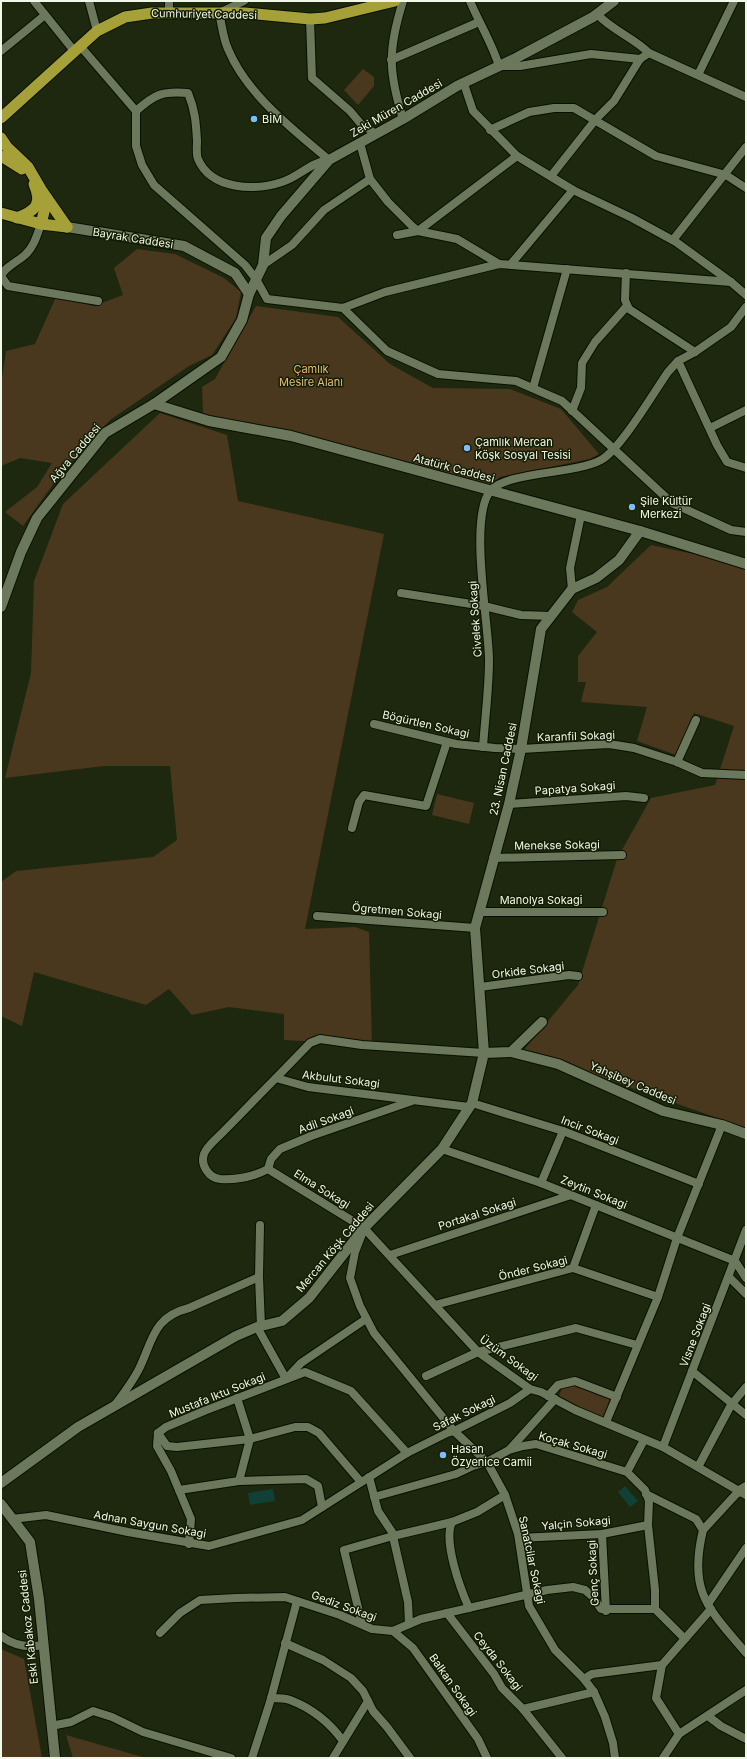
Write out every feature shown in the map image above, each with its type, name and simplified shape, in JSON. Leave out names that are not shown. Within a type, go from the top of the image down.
[{"type":"main road","name":"Cumhuriyet Caddesi","points":[[1,118],[97,31],[125,17],[152,13],[245,13],[310,19],[325,18],[378,3],[395,1]]},
{"type":"main road","points":[[1,138],[7,147],[28,167],[42,191],[67,227]]},
{"type":"main road","points":[[1,156],[24,170],[31,179],[37,192],[37,203],[32,212],[17,218]]},
{"type":"main road","points":[[42,191],[45,208],[42,224]]},
{"type":"main road","name":"Bayrak Caddesi","points":[[1,213],[42,224],[67,227]]},
{"type":"street","points":[[34,1],[45,15],[136,111],[135,136],[137,150],[142,165],[154,185],[245,265],[256,279],[267,299],[342,308],[385,292],[499,264],[567,268],[731,282]]},
{"type":"street","points":[[89,1],[97,31]]},
{"type":"street","points":[[168,1],[169,13]]},
{"type":"street","points":[[244,1],[219,13],[228,49],[246,80],[269,108],[329,160]]},
{"type":"street","points":[[403,1],[395,25],[391,60],[394,89],[403,119]]},
{"type":"street","points":[[470,1],[479,22],[485,31],[499,66],[520,66],[591,54],[640,59]]},
{"type":"street","name":"Zeki Müren Caddesi","points":[[249,294],[262,265],[266,238],[281,216],[329,160],[403,119],[457,86],[464,84],[499,66],[597,14],[614,1]]},
{"type":"street","points":[[698,75],[734,1]]},
{"type":"street","points":[[597,14],[608,25],[642,45],[649,53],[746,97]]},
{"type":"street","points":[[1,51],[45,15]]},
{"type":"street","points":[[310,19],[312,78],[350,111],[361,124],[376,134]]},
{"type":"street","points":[[391,60],[479,22]]},
{"type":"street","points":[[551,176],[596,120],[614,101],[640,59],[649,53]]},
{"type":"street","points":[[464,84],[473,111],[517,156],[573,190],[632,218],[673,240],[731,282],[746,295]]},
{"type":"street","points":[[136,111],[152,97],[172,92],[188,93],[194,108],[198,159],[209,174],[234,187],[266,186],[284,182],[318,162],[329,160]]},
{"type":"street","points":[[490,130],[528,112],[554,108],[574,108],[656,156],[726,175],[746,188]]},
{"type":"street","points":[[360,143],[370,179],[388,202],[418,231]]},
{"type":"street","points":[[673,240],[726,175],[746,147]]},
{"type":"street","points":[[418,231],[517,156]]},
{"type":"street","points":[[262,265],[292,245],[324,210],[370,179]]},
{"type":"street","points":[[512,264],[573,190]]},
{"type":"street","points":[[42,224],[34,244],[25,255],[3,272],[1,276],[4,282],[8,286],[98,301]]},
{"type":"street","name":"Bayrak Caddesi","points":[[67,227],[184,246],[235,273],[249,294]]},
{"type":"street","points":[[398,235],[418,231],[457,239],[499,264]]},
{"type":"street","points":[[533,388],[567,268]]},
{"type":"street","points":[[626,273],[625,300],[629,309],[696,352]]},
{"type":"street","name":"Ağva Caddesi","points":[[1,607],[21,552],[37,518],[105,433],[154,404],[221,357],[242,320],[249,294]]},
{"type":"street","points":[[572,411],[581,388],[582,363],[595,342],[628,306]]},
{"type":"street","points":[[491,490],[504,481],[547,474],[590,464],[600,460],[614,450],[668,372],[678,361],[696,352],[731,327],[746,307]]},
{"type":"street","points":[[342,308],[387,351],[438,374],[516,381],[562,401],[672,503],[731,530],[746,532]]},
{"type":"street","points":[[678,361],[717,445],[727,462],[746,468]]},
{"type":"street","name":"Atatürk Caddesi","points":[[154,404],[209,421],[290,436],[491,490],[640,531],[746,564]]},
{"type":"street","points":[[710,428],[746,410]]},
{"type":"street","name":"Civelek Sokagi","points":[[483,747],[489,659],[484,606],[481,526],[484,504],[491,490]]},
{"type":"street","points":[[572,589],[570,568],[581,515]]},
{"type":"street","name":"23. Nisan Caddesi","points":[[484,1053],[475,928],[509,804],[521,750],[541,629],[572,589],[596,578],[619,560],[640,531]]},
{"type":"street","points":[[401,593],[484,606],[521,615],[551,616]]},
{"type":"street","points":[[677,762],[696,720]]},
{"type":"street","name":"Bögürtlen Sokagi","points":[[374,724],[447,742],[521,750]]},
{"type":"street","points":[[352,828],[359,802],[364,795],[426,806],[447,742]]},
{"type":"street","name":"Karanfil Sokagi","points":[[521,750],[609,744],[634,748],[677,762],[702,774],[746,775]]},
{"type":"street","name":"Papatya Sokagi","points":[[509,804],[626,796],[644,798]]},
{"type":"street","name":"Menekse Sokagi","points":[[493,858],[622,855]]},
{"type":"street","name":"Manolya Sokagi","points":[[479,912],[603,912]]},
{"type":"street","name":"Ögretmen Sokagi","points":[[318,916],[475,928]]},
{"type":"street","name":"Orkide Sokagi","points":[[480,987],[569,975],[578,976]]},
{"type":"street","points":[[268,1169],[258,1174],[232,1179],[216,1178],[207,1172],[203,1164],[204,1154],[213,1142],[310,1043],[320,1039],[362,1045],[484,1053],[511,1052],[542,1022]]},
{"type":"street","name":"Yahşibey Caddesi","points":[[511,1052],[558,1064],[663,1111],[722,1125],[746,1134]]},
{"type":"street","name":"Mercan Köşk Caddesi","points":[[1,1482],[78,1427],[236,1336],[259,1327],[282,1321],[309,1298],[364,1228],[442,1149],[470,1105],[484,1053]]},
{"type":"street","name":"Akbulut Sokagi","points":[[276,1078],[308,1087],[360,1092],[412,1101],[470,1105]]},
{"type":"street","name":"Adil Sokagi","points":[[268,1169],[271,1159],[280,1149],[311,1136],[412,1101]]},
{"type":"street","name":"Incir Sokagi","points":[[470,1105],[563,1131],[699,1184]]},
{"type":"street","points":[[606,1422],[658,1297],[677,1238],[722,1125]]},
{"type":"street","points":[[541,1183],[563,1131]]},
{"type":"street","name":"Zeytin Sokagi","points":[[442,1149],[541,1183],[735,1261]]},
{"type":"street","name":"Elma Sokagi","points":[[268,1169],[364,1228]]},
{"type":"street","name":"Portakal Sokagi","points":[[390,1255],[571,1195]]},
{"type":"street","points":[[573,1268],[596,1205]]},
{"type":"street","points":[[260,1225],[259,1327],[286,1379]]},
{"type":"street","name":"Üzüm Sokagi","points":[[364,1228],[478,1352],[530,1389],[663,1447],[743,1491]]},
{"type":"street","name":"Sanatcilar Sokagi","points":[[364,1228],[356,1252],[350,1278],[366,1319],[374,1333],[454,1431],[487,1462],[505,1495],[518,1538],[530,1606],[555,1650],[584,1679],[594,1692],[606,1717],[613,1743],[615,1758]]},
{"type":"street","name":"Visne Sokagi","points":[[663,1447],[746,1230]]},
{"type":"street","points":[[735,1261],[746,1278]]},
{"type":"street","name":"Önder Sokagi","points":[[435,1304],[573,1268],[658,1297]]},
{"type":"street","points":[[113,1408],[139,1369],[154,1331],[164,1319],[176,1311],[189,1308],[259,1276]]},
{"type":"street","points":[[729,1277],[746,1294]]},
{"type":"street","name":"Mustafa Iktu Sokagi","points":[[286,1379],[301,1363],[366,1319]]},
{"type":"street","points":[[426,1376],[478,1352],[576,1328],[637,1345]]},
{"type":"street","points":[[692,1371],[746,1416]]},
{"type":"street","name":"Mustafa Iktu Sokagi","points":[[158,1433],[166,1427],[305,1372],[351,1391],[407,1453]]},
{"type":"street","points":[[509,1450],[551,1398],[558,1385],[575,1381],[617,1397]]},
{"type":"street","points":[[698,1467],[731,1404],[746,1387]]},
{"type":"street","name":"Safak Sokagi","points":[[407,1453],[510,1403],[530,1389]]},
{"type":"street","points":[[237,1398],[250,1439],[239,1481]]},
{"type":"street","points":[[158,1433],[167,1446],[177,1447],[250,1439],[295,1427],[308,1428],[319,1433],[361,1482]]},
{"type":"street","points":[[158,1433],[157,1446],[171,1471],[191,1519],[189,1544]]},
{"type":"street","points":[[627,1472],[644,1440]]},
{"type":"street","name":"Koçak Sokagi","points":[[374,1497],[396,1489],[435,1481],[487,1462],[509,1450],[536,1444],[627,1472],[645,1490],[646,1494]]},
{"type":"street","name":"Adnan Saygun Sokagi","points":[[12,1519],[46,1515],[189,1544],[209,1546],[241,1539],[302,1520],[407,1453]]},
{"type":"street","points":[[369,1476],[378,1511],[393,1536],[408,1602],[409,1624]]},
{"type":"street","points":[[179,1490],[239,1481],[306,1479],[318,1486],[322,1507]]},
{"type":"street","points":[[743,1491],[703,1530],[698,1549],[698,1571],[701,1592],[709,1606],[746,1653]]},
{"type":"street","points":[[646,1494],[696,1519],[703,1530]]},
{"type":"street","points":[[646,1494],[649,1501],[648,1526],[655,1609],[685,1639]]},
{"type":"street","points":[[362,1624],[344,1550],[393,1536],[452,1522],[476,1512],[505,1495]]},
{"type":"street","name":"Eski Kabakoz Caddesi","points":[[1,1504],[30,1542],[39,1598],[55,1758]]},
{"type":"street","points":[[452,1522],[448,1529],[450,1545],[469,1608]]},
{"type":"street","name":"Yalçin Sokagi","points":[[518,1538],[602,1534],[648,1526]]},
{"type":"street","name":"Genç Sokagi","points":[[602,1534],[606,1611]]},
{"type":"street","points":[[679,1734],[656,1698],[662,1665],[685,1639],[709,1606],[746,1548]]},
{"type":"street","name":"Gediz Sokagi","points":[[160,1633],[180,1613],[200,1600],[285,1597],[340,1615],[372,1629],[392,1631],[402,1629],[409,1624],[447,1613],[528,1594],[573,1587],[585,1590],[593,1597],[601,1609],[606,1611]]},
{"type":"street","points":[[252,1758],[271,1698],[297,1601]]},
{"type":"street","points":[[606,1611],[655,1609]]},
{"type":"street","name":"Ceyda Sokagi","points":[[447,1613],[494,1674],[502,1688],[523,1709],[562,1758]]},
{"type":"street","name":"Balkan Sokagi","points":[[392,1631],[413,1648],[478,1739],[488,1758]]},
{"type":"street","points":[[1,1636],[15,1644],[25,1646],[43,1645]]},
{"type":"street","points":[[285,1643],[323,1660],[351,1678],[363,1691],[373,1711],[410,1758]]},
{"type":"street","points":[[584,1679],[592,1674],[662,1665]]},
{"type":"street","points":[[663,1758],[679,1734],[746,1690]]},
{"type":"street","points":[[523,1709],[594,1692]]},
{"type":"street","points":[[271,1698],[289,1699],[312,1712],[334,1728],[343,1741]]},
{"type":"street","points":[[333,1758],[368,1701]]},
{"type":"street","points":[[51,1726],[71,1722],[93,1711],[112,1717],[143,1732],[231,1758]]},
{"type":"street","points":[[708,1716],[721,1726],[746,1738]]},
{"type":"green space","points":[[363,69],[374,77],[374,86],[358,105],[344,90]]},
{"type":"green space","points":[[137,249],[175,254],[224,278],[241,292],[236,318],[212,355],[189,366],[110,420],[62,472],[23,526],[5,512],[37,487],[52,463],[20,458],[1,466],[1,385],[6,351],[35,344],[56,297],[94,306],[123,295],[114,268]]},
{"type":"green space","name":"Çamlık Mesire Alanı","points":[[256,306],[338,317],[390,364],[433,388],[510,389],[561,409],[599,454],[590,459],[500,477],[488,487],[291,434],[203,414],[202,387],[215,379]]},
{"type":"green space","points":[[160,413],[227,435],[238,501],[384,534],[305,929],[355,927],[369,932],[372,1045],[284,1040],[284,1014],[229,1007],[192,1015],[169,989],[146,1005],[34,972],[22,1026],[1,1016],[1,882],[16,871],[153,857],[177,840],[170,766],[104,766],[5,778],[31,673],[34,581],[63,504]]},
{"type":"green space","points":[[651,545],[746,565],[746,1128],[524,1050],[578,985],[617,859],[651,798],[715,785],[734,726],[694,713],[676,755],[637,741],[647,707],[581,702],[586,682],[578,682],[578,656],[597,632],[572,612],[578,600],[607,587]]},
{"type":"green space","points":[[437,794],[474,803],[469,824],[432,815]]},
{"type":"green space","points":[[571,1383],[610,1399],[603,1418],[558,1398],[563,1387]]},
{"type":"green space","points":[[1,1649],[24,1659],[42,1758],[1,1758]]},
{"type":"green space","points":[[66,1735],[146,1758],[73,1758]]},
{"type":"water","points":[[625,1486],[638,1501],[630,1507],[618,1492]]},
{"type":"water","points":[[273,1489],[275,1501],[250,1505],[248,1493]]},
{"type":"place","name":"BİM","points":[[254,119]]},
{"type":"place","name":"Çamlık Mercan Köşk Sosyal Tesisi","points":[[467,448]]},
{"type":"place","name":"Şile Kültür Merkezi","points":[[632,507]]},
{"type":"place","name":"Hasan Özyenice Camii","points":[[443,1455]]}]
